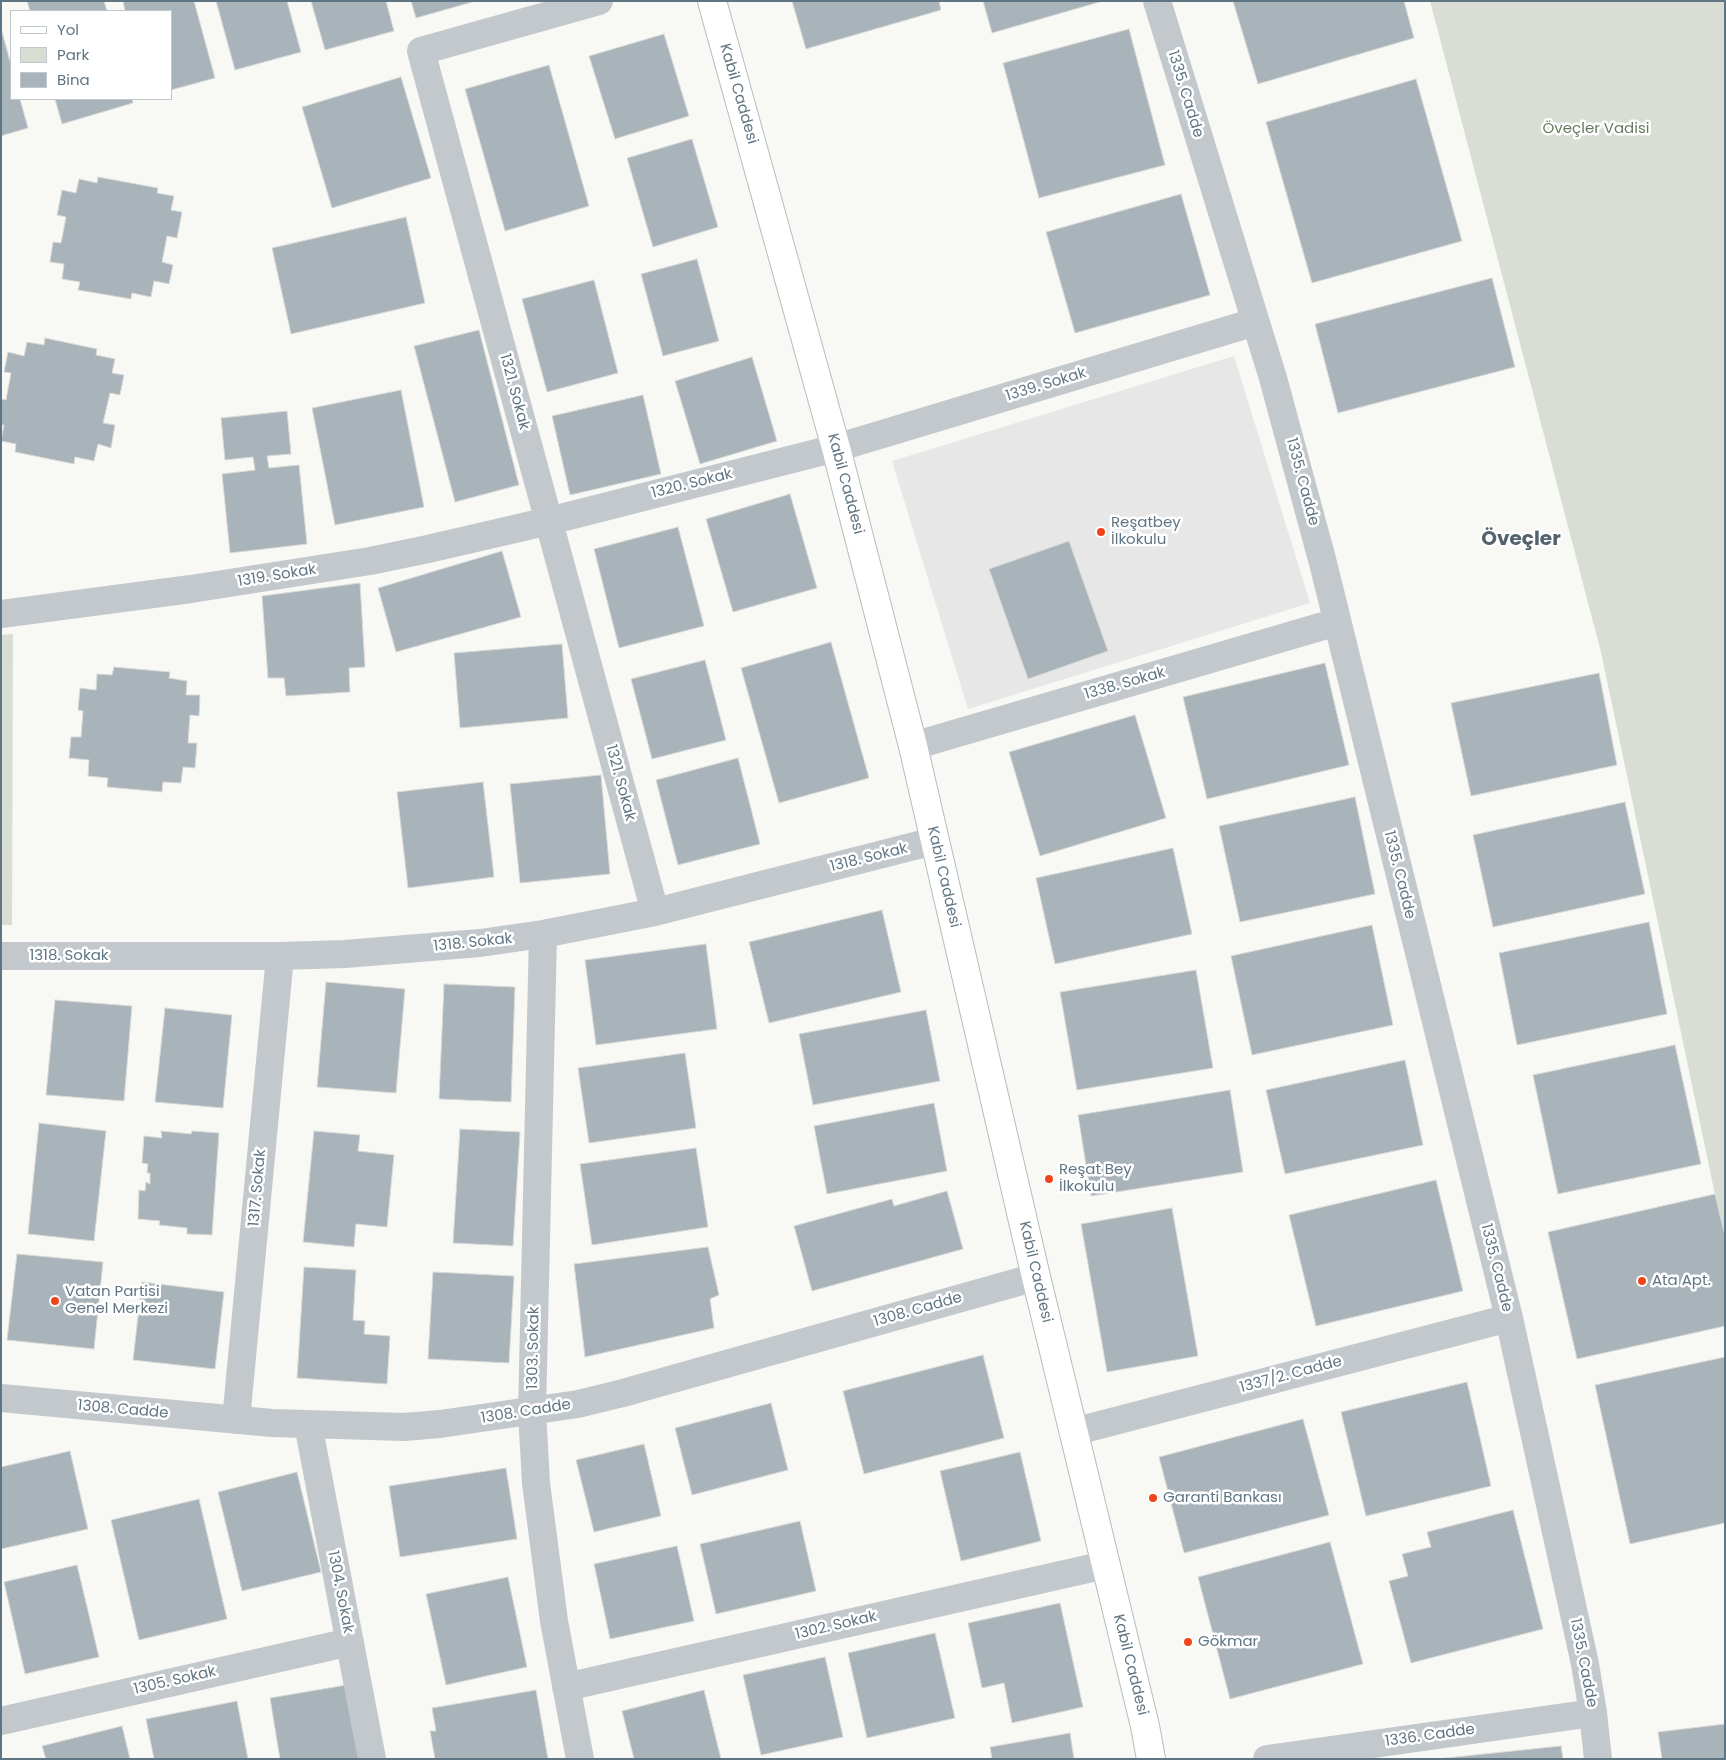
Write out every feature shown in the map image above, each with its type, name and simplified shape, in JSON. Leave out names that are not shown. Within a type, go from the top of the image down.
[{"type":"main road","name":"Kabil Caddesi","points":[[712,1],[836,448],[912,746],[1036,1277],[1145,1726],[1151,1759]]},
{"type":"street","name":"1321. Sokak","points":[[599,1],[421,51],[655,912]]},
{"type":"street","name":"1335. Cadde","points":[[1157,1],[1306,494],[1509,1318],[1584,1664],[1593,1713],[1598,1759]]},
{"type":"street","name":"1339. Sokak","points":[[836,448],[1255,322]]},
{"type":"street","name":"1320. Sokak","points":[[549,521],[836,448]]},
{"type":"street","name":"1319. Sokak","points":[[1,614],[200,588],[370,561],[549,521]]},
{"type":"street","name":"1338. Sokak","points":[[912,746],[1337,622]]},
{"type":"street","name":"1318. Sokak","points":[[1,956],[280,956],[412,950],[480,943],[543,934],[655,912],[934,841]]},
{"type":"street","name":"1303. Sokak","points":[[543,934],[532,1412],[536,1483],[554,1621],[580,1759]]},
{"type":"street","name":"1317. Sokak","points":[[236,1420],[280,956]]},
{"type":"street","name":"1308. Cadde","points":[[1,1398],[236,1420],[308,1424],[413,1426],[440,1424],[532,1412],[578,1404],[623,1393],[1036,1277]]},
{"type":"street","name":"1337/2. Cadde","points":[[1073,1432],[1509,1318]]},
{"type":"street","name":"1304. Sokak","points":[[308,1424],[372,1759]]},
{"type":"street","name":"1302. Sokak","points":[[566,1687],[1105,1565]]},
{"type":"street","name":"1305. Sokak","points":[[1,1721],[350,1642]]},
{"type":"street","name":"1336. Cadde","points":[[1267,1759],[1593,1713]]},
{"type":"shaded area","name":"Reşatbey İlkokulu","points":[[1234,356],[1310,603],[968,709],[892,461]]},
{"type":"green space","name":"Öveçler Vadisi","points":[[1430,1],[1725,1],[1725,1242],[1601,652]]},
{"type":"green space","points":[[13,634],[12,925],[1,925],[1,635]]},
{"type":"building","points":[[27,1],[104,1],[107,10],[30,10]]},
{"type":"building","points":[[123,1],[194,1],[215,78],[172,90],[172,10],[125,10]]},
{"type":"building","points":[[216,1],[287,1],[301,52],[235,70]]},
{"type":"building","points":[[311,1],[386,1],[394,31],[325,50]]},
{"type":"building","points":[[411,1],[476,1],[416,18]]},
{"type":"building","points":[[792,1],[939,1],[941,10],[806,49]]},
{"type":"building","points":[[983,1],[1103,1],[992,33]]},
{"type":"building","points":[[1233,1],[1404,1],[1414,38],[1258,84]]},
{"type":"building","points":[[1,28],[10,61],[10,100],[20,100],[28,128],[1,136]]},
{"type":"building","points":[[1129,29],[1165,165],[1039,198],[1003,63]]},
{"type":"building","points":[[664,34],[689,116],[615,139],[589,56]]},
{"type":"building","points":[[549,65],[589,206],[505,231],[465,89]]},
{"type":"building","points":[[401,77],[431,178],[332,208],[302,107]]},
{"type":"building","points":[[1416,79],[1462,241],[1312,283],[1266,122]]},
{"type":"building","points":[[55,100],[132,100],[133,103],[62,124]]},
{"type":"building","points":[[692,139],[718,227],[653,247],[627,158]]},
{"type":"building","points":[[98,177],[158,188],[157,193],[174,196],[171,210],[182,212],[177,238],[167,236],[162,262],[173,265],[169,284],[154,281],[151,297],[132,293],[131,299],[78,290],[80,282],[62,279],[64,264],[50,262],[53,242],[61,243],[66,217],[57,215],[62,190],[76,193],[79,179],[97,183]]},
{"type":"building","points":[[1181,194],[1210,295],[1075,333],[1046,232]]},
{"type":"building","points":[[406,217],[425,303],[291,334],[272,248]]},
{"type":"building","points":[[697,259],[719,341],[663,356],[641,274]]},
{"type":"building","points":[[1492,278],[1515,367],[1338,413],[1315,324]]},
{"type":"building","points":[[594,280],[618,373],[547,392],[522,299]]},
{"type":"building","points":[[479,330],[519,485],[455,502],[414,346]]},
{"type":"building","points":[[45,338],[97,349],[96,355],[115,359],[112,373],[124,375],[120,395],[110,393],[103,423],[115,425],[111,448],[98,444],[94,461],[75,457],[74,464],[15,452],[16,444],[1,441],[4,425],[1,425],[1,399],[6,400],[11,373],[4,372],[8,352],[24,356],[27,342],[44,345]]},
{"type":"building","points":[[752,357],[777,441],[700,464],[675,381]]},
{"type":"building","points":[[401,390],[424,507],[335,525],[312,408]]},
{"type":"building","points":[[643,395],[661,474],[570,495],[552,416]]},
{"type":"building","points":[[287,411],[291,454],[267,456],[269,468],[299,465],[307,544],[230,553],[222,474],[255,470],[253,457],[225,460],[221,418]]},
{"type":"building","points":[[790,494],[817,588],[733,612],[706,519]]},
{"type":"building","points":[[678,527],[704,626],[619,648],[594,549]]},
{"type":"building","points":[[1069,541],[1108,651],[1028,679],[989,569]]},
{"type":"building","points":[[502,551],[521,617],[396,652],[378,588]]},
{"type":"building","points":[[360,583],[365,667],[349,668],[350,692],[286,696],[284,678],[268,678],[262,596]]},
{"type":"building","points":[[831,642],[869,778],[779,803],[741,668]]},
{"type":"building","points":[[562,644],[568,718],[460,728],[454,653]]},
{"type":"building","points":[[705,660],[726,740],[652,759],[631,679]]},
{"type":"building","points":[[1325,663],[1349,765],[1207,799],[1183,697]]},
{"type":"building","points":[[114,667],[170,672],[169,678],[187,681],[186,695],[200,695],[199,716],[190,715],[188,743],[197,743],[195,768],[183,767],[181,783],[163,782],[162,792],[107,787],[108,778],[88,776],[89,760],[69,758],[71,737],[81,737],[83,711],[78,710],[80,688],[96,690],[97,674],[112,675]]},
{"type":"building","points":[[1599,673],[1617,765],[1471,796],[1451,703]]},
{"type":"building","points":[[1135,715],[1166,818],[1040,856],[1009,752]]},
{"type":"building","points":[[738,758],[760,844],[678,865],[656,780]]},
{"type":"building","points":[[601,775],[610,874],[520,883],[510,784]]},
{"type":"building","points":[[483,782],[494,877],[408,888],[397,792]]},
{"type":"building","points":[[1355,797],[1375,894],[1240,922],[1219,826]]},
{"type":"building","points":[[1625,802],[1645,894],[1493,927],[1473,835]]},
{"type":"building","points":[[1173,848],[1192,934],[1055,964],[1036,878]]},
{"type":"building","points":[[882,910],[901,992],[769,1023],[749,942]]},
{"type":"building","points":[[1649,922],[1667,1014],[1517,1045],[1499,953]]},
{"type":"building","points":[[1372,925],[1393,1025],[1252,1055],[1231,956]]},
{"type":"building","points":[[706,944],[717,1029],[596,1045],[585,960]]},
{"type":"building","points":[[1196,970],[1213,1068],[1077,1090],[1060,992]]},
{"type":"building","points":[[326,982],[405,989],[396,1093],[317,1087]]},
{"type":"building","points":[[444,984],[515,987],[511,1102],[439,1099]]},
{"type":"building","points":[[55,1000],[132,1006],[124,1101],[46,1095]]},
{"type":"building","points":[[165,1008],[232,1015],[223,1108],[155,1102]]},
{"type":"building","points":[[926,1010],[940,1081],[813,1105],[799,1034]]},
{"type":"building","points":[[1675,1045],[1701,1164],[1558,1194],[1533,1075]]},
{"type":"building","points":[[685,1053],[696,1128],[589,1143],[578,1068]]},
{"type":"building","points":[[1405,1060],[1423,1145],[1285,1174],[1266,1090]]},
{"type":"building","points":[[1230,1090],[1243,1172],[1091,1196],[1078,1115]]},
{"type":"building","points":[[934,1103],[947,1171],[827,1194],[814,1126]]},
{"type":"building","points":[[39,1123],[106,1131],[94,1241],[28,1234]]},
{"type":"building","points":[[460,1129],[520,1132],[513,1246],[453,1243]]},
{"type":"building","points":[[161,1131],[191,1134],[192,1131],[219,1133],[212,1235],[187,1234],[187,1228],[159,1225],[160,1221],[138,1219],[139,1190],[145,1191],[146,1182],[150,1184],[150,1173],[147,1173],[148,1164],[142,1163],[144,1136],[162,1138]]},
{"type":"building","points":[[314,1131],[360,1135],[358,1151],[394,1155],[387,1227],[356,1224],[354,1247],[303,1242]]},
{"type":"building","points":[[696,1148],[708,1227],[592,1245],[580,1164]]},
{"type":"building","points":[[1436,1180],[1463,1291],[1316,1326],[1289,1215]]},
{"type":"building","points":[[947,1191],[963,1249],[812,1291],[794,1226],[892,1199],[894,1206]]},
{"type":"building","name":"Ata Apt.","points":[[1715,1194],[1725,1236],[1725,1326],[1577,1359],[1548,1232]]},
{"type":"building","points":[[1172,1208],[1198,1356],[1107,1372],[1081,1224]]},
{"type":"building","points":[[708,1247],[719,1295],[710,1299],[714,1328],[585,1357],[574,1264]]},
{"type":"building","name":"Vatan Partisi Genel Merkezi","points":[[17,1254],[103,1262],[94,1349],[7,1340]]},
{"type":"building","points":[[304,1267],[356,1270],[353,1320],[365,1321],[364,1334],[390,1336],[387,1384],[297,1378]]},
{"type":"building","points":[[433,1272],[514,1276],[509,1363],[428,1359]]},
{"type":"building","points":[[142,1282],[224,1292],[215,1369],[133,1360]]},
{"type":"building","points":[[983,1355],[1004,1438],[864,1474],[843,1391]]},
{"type":"building","points":[[1725,1357],[1725,1523],[1630,1544],[1595,1385]]},
{"type":"building","points":[[1467,1382],[1491,1486],[1366,1516],[1341,1412]]},
{"type":"building","points":[[771,1403],[788,1470],[692,1495],[675,1428]]},
{"type":"building","points":[[1303,1419],[1329,1515],[1184,1553],[1159,1457]]},
{"type":"building","points":[[644,1444],[661,1516],[594,1532],[576,1460]]},
{"type":"building","points":[[70,1451],[88,1529],[1,1549],[1,1467]]},
{"type":"building","points":[[1020,1452],[1041,1541],[961,1561],[940,1471]]},
{"type":"building","points":[[506,1468],[517,1539],[400,1557],[389,1486]]},
{"type":"building","points":[[297,1472],[321,1572],[242,1591],[218,1492]]},
{"type":"building","points":[[199,1499],[227,1619],[139,1640],[111,1520]]},
{"type":"building","points":[[1513,1510],[1543,1629],[1411,1663],[1389,1581],[1408,1576],[1402,1554],[1431,1547],[1427,1532]]},
{"type":"building","points":[[800,1521],[816,1591],[716,1614],[700,1544]]},
{"type":"building","points":[[1330,1542],[1363,1664],[1230,1699],[1198,1577]]},
{"type":"building","points":[[677,1546],[694,1621],[610,1639],[594,1564]]},
{"type":"building","points":[[77,1565],[99,1657],[25,1674],[4,1582]]},
{"type":"building","points":[[508,1577],[527,1667],[446,1685],[426,1594]]},
{"type":"building","points":[[1060,1603],[1083,1707],[1012,1723],[1004,1683],[982,1688],[968,1623]]},
{"type":"building","points":[[935,1633],[955,1718],[867,1738],[848,1653]]},
{"type":"building","points":[[825,1657],[843,1737],[761,1755],[743,1675]]},
{"type":"building","points":[[352,1684],[364,1759],[280,1759],[270,1698]]},
{"type":"building","points":[[536,1690],[548,1759],[435,1759],[430,1731],[436,1731],[432,1708]]},
{"type":"building","points":[[704,1690],[721,1759],[634,1759],[622,1711]]},
{"type":"building","points":[[237,1701],[248,1759],[154,1759],[146,1719]]},
{"type":"building","points":[[1725,1724],[1725,1759],[1662,1759],[1658,1732]]},
{"type":"building","points":[[122,1726],[130,1759],[46,1759],[42,1746]]},
{"type":"building","points":[[1070,1733],[1074,1759],[992,1759],[990,1747]]},
{"type":"building","points":[[1561,1746],[1563,1759],[1436,1759]]},
{"type":"place","name":"Reşatbey İlkokulu","points":[[1101,532]]},
{"type":"place","name":"Reşat Bey İlkokulu","points":[[1049,1179]]},
{"type":"place","name":"Ata Apt.","points":[[1642,1281]]},
{"type":"place","name":"Vatan Partisi Genel Merkezi","points":[[55,1301]]},
{"type":"place","name":"Garanti Bankası","points":[[1153,1498]]},
{"type":"place","name":"Gökmar","points":[[1188,1642]]},
{"type":"district","name":"Öveçler","points":[[1521,540]]}]
